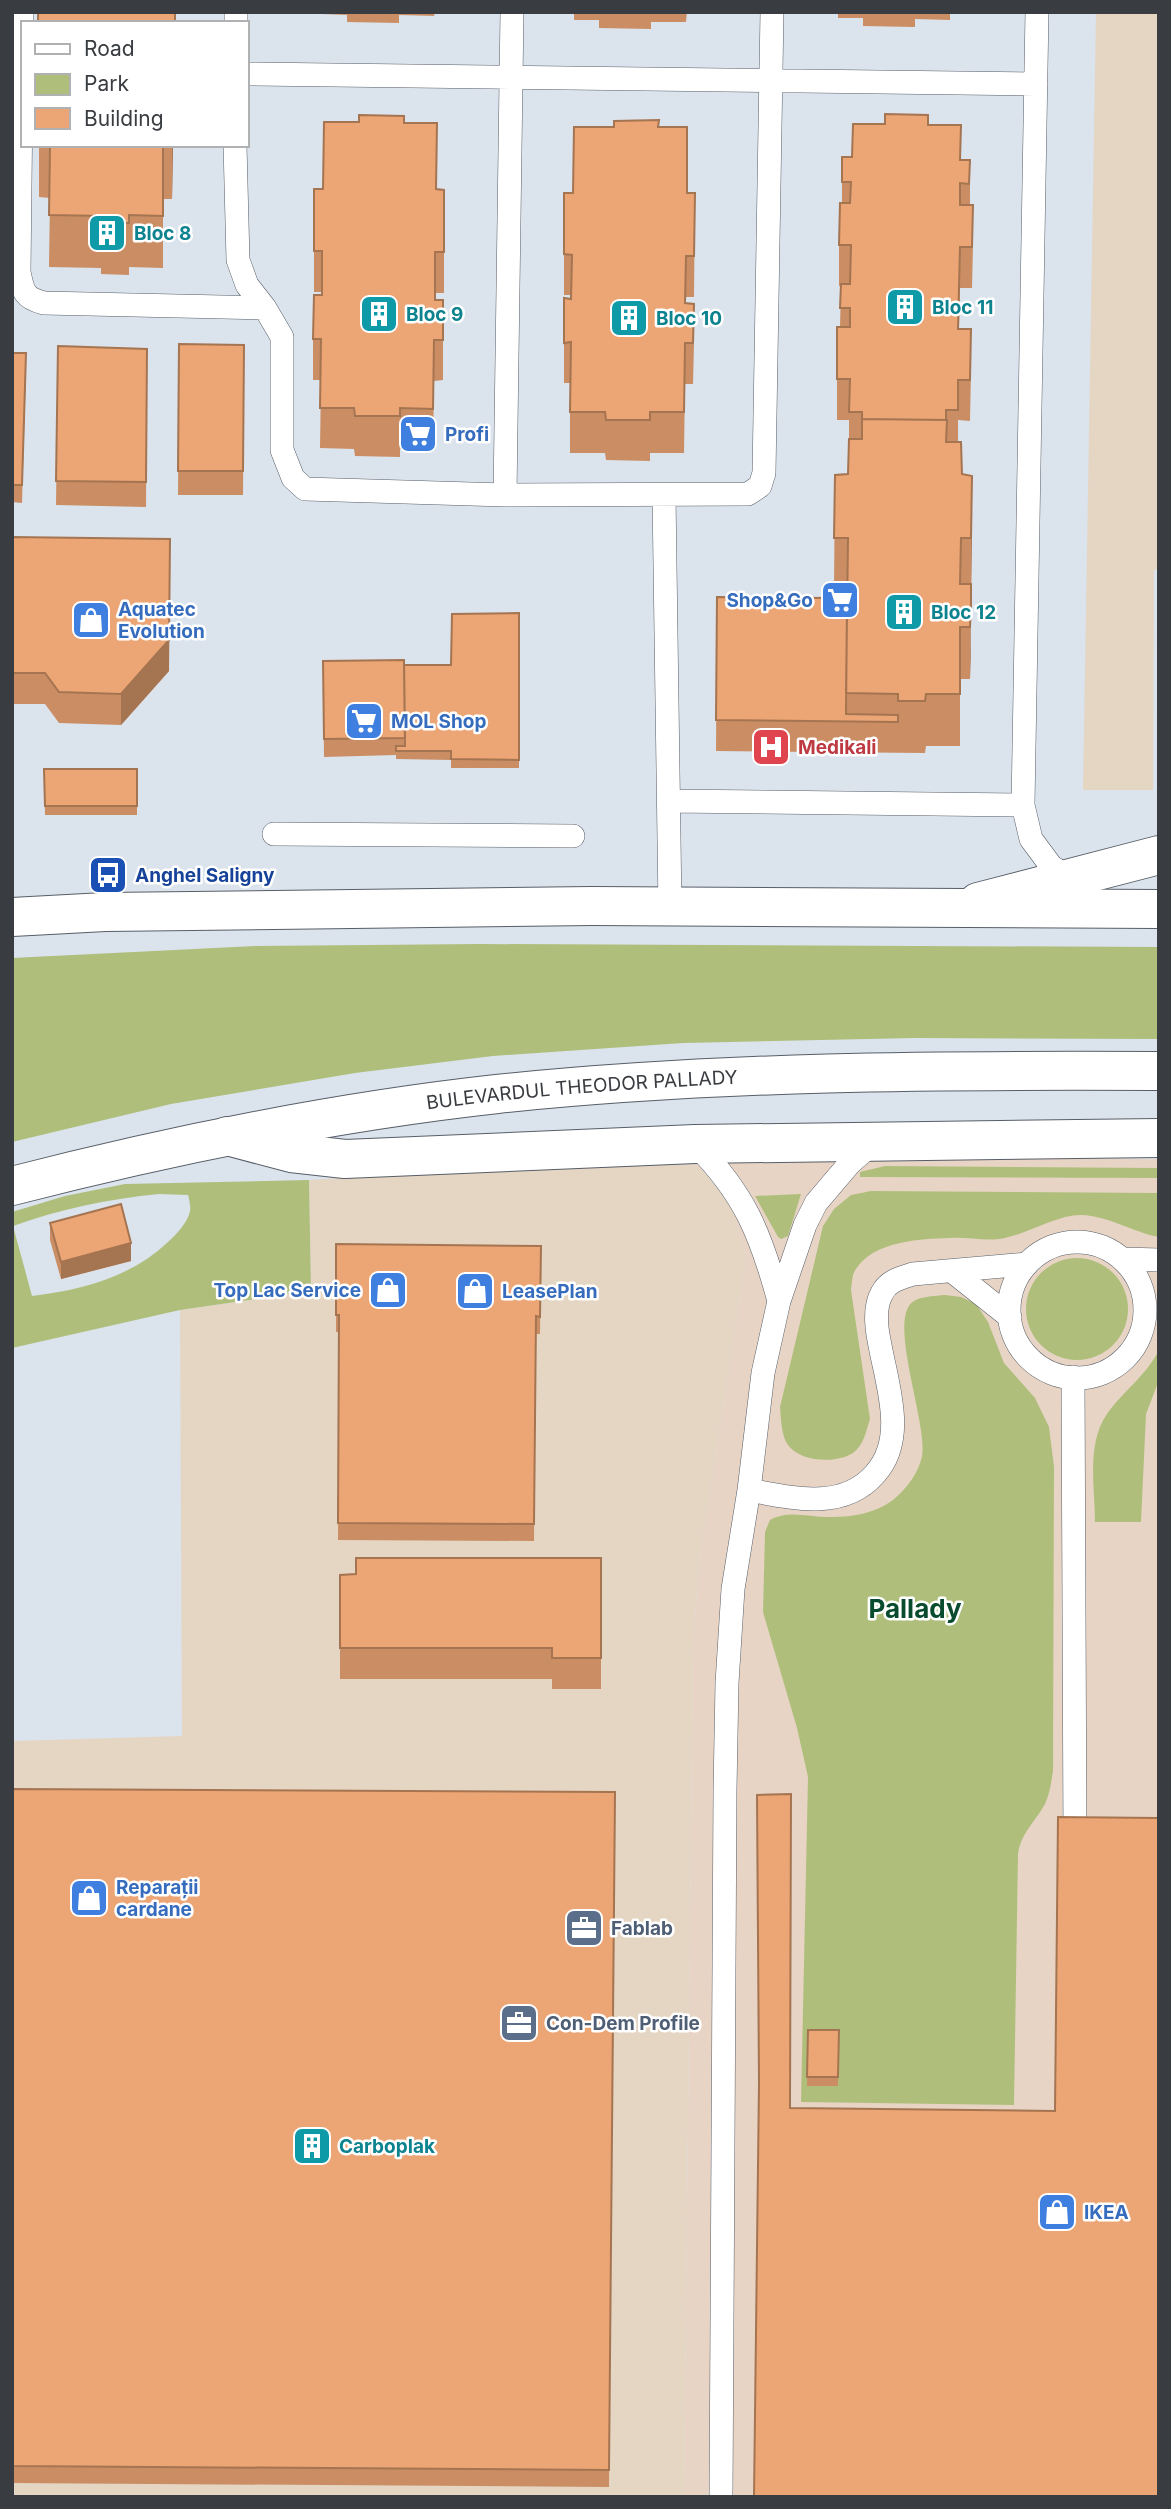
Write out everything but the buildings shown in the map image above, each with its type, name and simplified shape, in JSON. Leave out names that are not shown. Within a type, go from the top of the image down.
[{"type":"main road","points":[[956,908],[1159,855]]},
{"type":"main road","points":[[12,917],[106,912],[670,907],[1159,909]]},
{"type":"main road","name":"BULEVARDUL THEODOR PALLADY","points":[[12,1186],[153,1151],[227,1136],[495,1095],[654,1080],[922,1072],[1159,1072]]},
{"type":"main road","points":[[227,1136],[291,1153],[345,1159],[695,1144],[1159,1138]]},
{"type":"lane","points":[[505,495],[512,12]]},
{"type":"lane","points":[[235,147],[238,260],[247,285],[265,307],[282,337],[282,450],[293,478],[305,489],[505,495],[748,494],[760,486],[764,473],[772,12]]},
{"type":"lane","points":[[1037,12],[1023,805],[1031,839],[1051,866],[1069,878]]},
{"type":"lane","points":[[248,74],[1036,83]]},
{"type":"lane","points":[[21,99],[19,272],[23,290],[32,300],[44,303],[265,307]]},
{"type":"lane","points":[[664,496],[670,907]]},
{"type":"lane","points":[[670,802],[1023,805]]},
{"type":"lane","points":[[274,834],[573,836]]},
{"type":"lane","points":[[721,2497],[727,1683],[733,1589],[749,1490],[763,1373],[779,1301],[805,1225],[816,1203],[850,1163],[876,1140]]},
{"type":"lane","points":[[695,1144],[720,1169],[754,1223],[765,1250],[779,1301]]},
{"type":"lane","points":[[1085,1242],[1105,1247],[1123,1259],[1136,1275],[1143,1295],[1152,1309],[1129,1354],[1114,1367],[1094,1376],[1073,1377],[1055,1374],[1031,1358],[1014,1335],[1010,1317],[1013,1289],[1027,1264],[1043,1251],[1063,1243],[1085,1242]]},
{"type":"lane","points":[[1123,1259],[1159,1260]]},
{"type":"lane","points":[[749,1490],[781,1496],[827,1499],[852,1492],[871,1478],[885,1460],[893,1424],[876,1325],[878,1302],[882,1293],[898,1278],[913,1274],[1027,1264]]},
{"type":"lane","points":[[952,1271],[1010,1317]]},
{"type":"lane","points":[[1073,1377],[1075,1843]]},
{"type":"shaded area","points":[[1096,12],[1159,12],[1159,569],[1154,570],[1153,790],[1083,790]]},
{"type":"shaded area","points":[[939,1157],[1159,1159],[1159,2497],[684,2497],[693,1645],[699,1564],[746,1257],[734,1212],[697,1164]]},
{"type":"shaded area","points":[[697,1164],[734,1212],[746,1257],[699,1564],[693,1645],[684,2497],[12,2497],[12,1741],[182,1736],[180,1310],[311,1291],[309,1180],[480,1170]]},
{"type":"green space","points":[[480,944],[1159,947],[1159,1039],[915,1038],[683,1043],[493,1056],[355,1073],[171,1104],[12,1142],[12,958],[255,946]]},
{"type":"green space","points":[[885,1166],[1159,1168],[1159,1178],[860,1177],[860,1172]]},
{"type":"green space","points":[[309,1180],[311,1291],[180,1310],[12,1348],[12,1212],[65,1196],[125,1184]],"holes":[[[159,1194],[188,1195],[190,1211],[187,1220],[154,1254],[105,1280],[32,1296],[13,1226],[103,1202]]]},
{"type":"green space","points":[[871,1191],[1159,1193],[1159,1237],[1101,1218],[1081,1215],[1061,1218],[999,1239],[925,1239],[898,1243],[874,1252],[855,1271],[851,1290],[870,1419],[866,1433],[857,1450],[846,1457],[828,1460],[809,1458],[788,1445],[784,1437],[780,1407],[823,1226],[834,1209],[851,1195]]},
{"type":"green space","points":[[801,1194],[788,1236],[781,1239],[755,1196]]},
{"type":"green space","points":[[1077,1258],[1097,1262],[1113,1273],[1124,1289],[1128,1309],[1124,1329],[1113,1345],[1097,1356],[1077,1360],[1057,1356],[1041,1345],[1030,1329],[1026,1309],[1030,1289],[1041,1273],[1057,1262]]},
{"type":"green space","points":[[945,1295],[961,1297],[976,1304],[988,1322],[1004,1363],[1035,1398],[1049,1427],[1054,1467],[1053,1771],[1045,1804],[1025,1834],[1018,1854],[1014,2105],[801,2102],[808,1777],[797,1728],[763,1612],[765,1532],[770,1520],[785,1515],[840,1517],[872,1511],[893,1500],[907,1486],[922,1456],[922,1441],[906,1348],[904,1327],[907,1311],[918,1299]]},
{"type":"green space","points":[[1159,1350],[1159,1380],[1146,1414],[1141,1522],[1095,1522],[1093,1466],[1100,1426],[1113,1406],[1148,1368]]},
{"type":"place","name":"Bloc 8","points":[[107,233]]},
{"type":"place","name":"Bloc 11","points":[[905,307]]},
{"type":"place","name":"Bloc 9","points":[[379,314]]},
{"type":"place","name":"Bloc 10","points":[[629,318]]},
{"type":"place","name":"Profi","points":[[418,434]]},
{"type":"place","name":"Shop&Go","points":[[840,600]]},
{"type":"place","name":"Bloc 12","points":[[904,612]]},
{"type":"place","name":"Aquatec Evolution","points":[[91,620]]},
{"type":"place","name":"MOL Shop","points":[[364,721]]},
{"type":"place","name":"Medikali","points":[[771,747]]},
{"type":"place","name":"Anghel Saligny","points":[[108,875]]},
{"type":"place","name":"Top Lac Service","points":[[388,1290]]},
{"type":"place","name":"LeasePlan","points":[[475,1291]]},
{"type":"place","name":"Reparații cardane","points":[[89,1898]]},
{"type":"place","name":"Fablab","points":[[584,1928]]},
{"type":"place","name":"Con-Dem Profile","points":[[519,2023]]},
{"type":"place","name":"Carboplak","points":[[312,2146]]},
{"type":"place","name":"IKEA","points":[[1057,2212]]},
{"type":"district","name":"Pallady","points":[[915,1609]]}]
